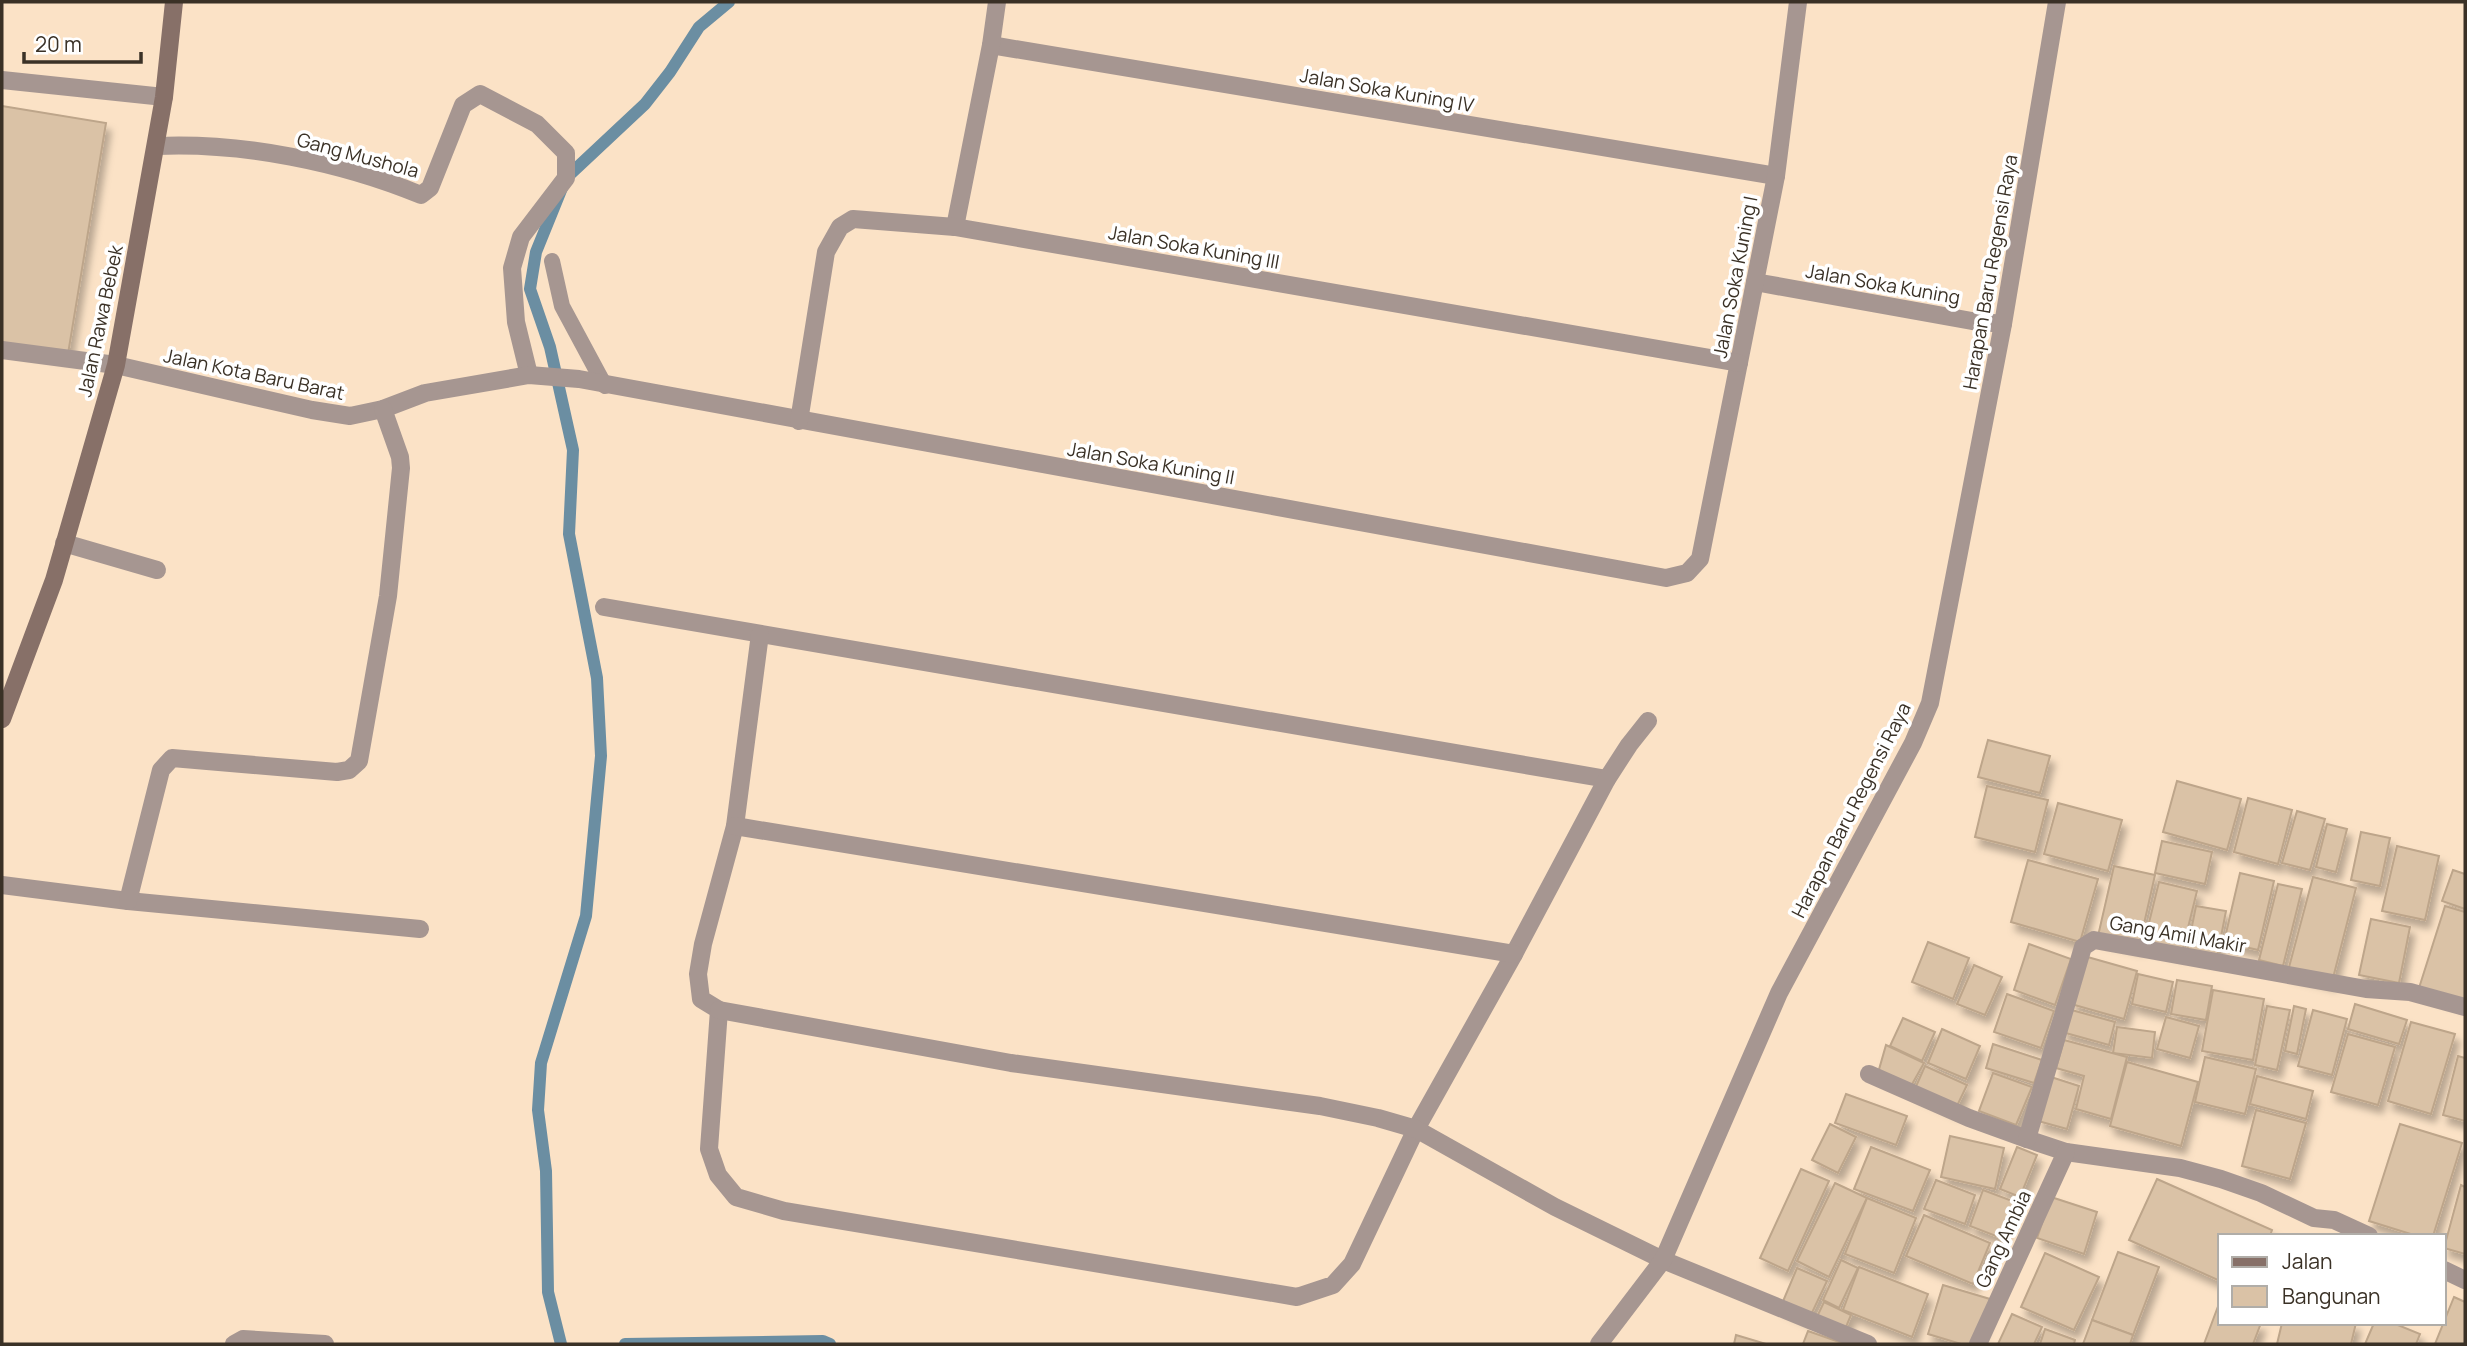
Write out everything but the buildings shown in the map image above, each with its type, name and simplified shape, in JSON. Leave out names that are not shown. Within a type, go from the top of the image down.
[{"type":"street","name":"Jalan Rawa Bebek","points":[[2,719],[54,580],[116,365],[164,97],[174,2]]},
{"type":"street","points":[[955,227],[997,2]]},
{"type":"street","name":"Jalan Soka Kuning I","points":[[1700,559],[1776,176],[1798,2]]},
{"type":"street","name":"Harapan Baru Regensi Raya","points":[[1599,1344],[1663,1260],[1779,993],[1913,743],[1930,704],[2003,324],[2057,2]]},
{"type":"street","name":"Jalan Soka Kuning IV","points":[[991,45],[1776,176]]},
{"type":"street","points":[[2,80],[164,97]]},
{"type":"street","name":"Gang Mushola","points":[[156,146],[209,147],[290,158],[392,183],[421,195],[430,188],[463,105],[480,94],[537,124],[566,153],[566,178],[521,237],[512,268],[516,322],[536,375]]},
{"type":"street","name":"Jalan Soka Kuning III","points":[[799,421],[826,252],[840,227],[853,219],[955,227],[1739,363]]},
{"type":"street","name":"Jalan Soka Kuning","points":[[1755,282],[1972,321],[2003,324]]},
{"type":"street","name":"Jalan Kota Baru Barat","points":[[2,350],[116,365],[312,410],[350,416],[383,409],[425,393],[536,375],[597,384]]},
{"type":"street","name":"Jalan Soka Kuning II","points":[[597,384],[1666,578],[1687,573],[1700,559]]},
{"type":"street","points":[[128,901],[160,770],[172,758],[337,772],[349,770],[359,761],[387,596],[401,468],[400,457],[383,409]]},
{"type":"street","points":[[64,543],[157,570]]},
{"type":"street","points":[[604,607],[1606,779]]},
{"type":"street","points":[[760,634],[735,826],[703,944],[698,974],[701,999],[719,1010],[1011,1063],[1320,1106],[1416,1129],[1566,1212],[1663,1260],[1865,1344]]},
{"type":"street","points":[[719,1010],[709,1149],[718,1175],[736,1197],[784,1211],[1297,1297],[1333,1285],[1352,1264],[1416,1129],[1514,954],[1606,779],[1648,721]]},
{"type":"street","points":[[735,826],[1514,954]]},
{"type":"street","points":[[2,885],[128,901],[420,929]]},
{"type":"street","name":"Gang Amil Makir","points":[[2027,1139],[2083,947],[2090,941],[2366,989],[2410,992],[2465,1007]]},
{"type":"street","points":[[1869,1074],[2027,1139],[2066,1152],[2180,1168],[2221,1179],[2261,1193],[2314,1218],[2334,1220],[2365,1234]]},
{"type":"street","name":"Gang Ambia","points":[[1978,1344],[2066,1152]]},
{"type":"street","points":[[2446,1271],[2465,1280]]},
{"type":"street","points":[[234,1344],[243,1339],[325,1344]]},
{"type":"lane","points":[[552,261],[562,306],[597,384]]},
{"type":"waterway","points":[[561,1344],[548,1292],[546,1171],[538,1110],[541,1063],[586,916],[601,756],[597,678],[569,534],[573,450],[550,347],[530,289],[536,252],[566,178],[645,104],[699,27],[729,2]]},
{"type":"waterway","points":[[625,1344],[823,1341],[830,1344]]}]
